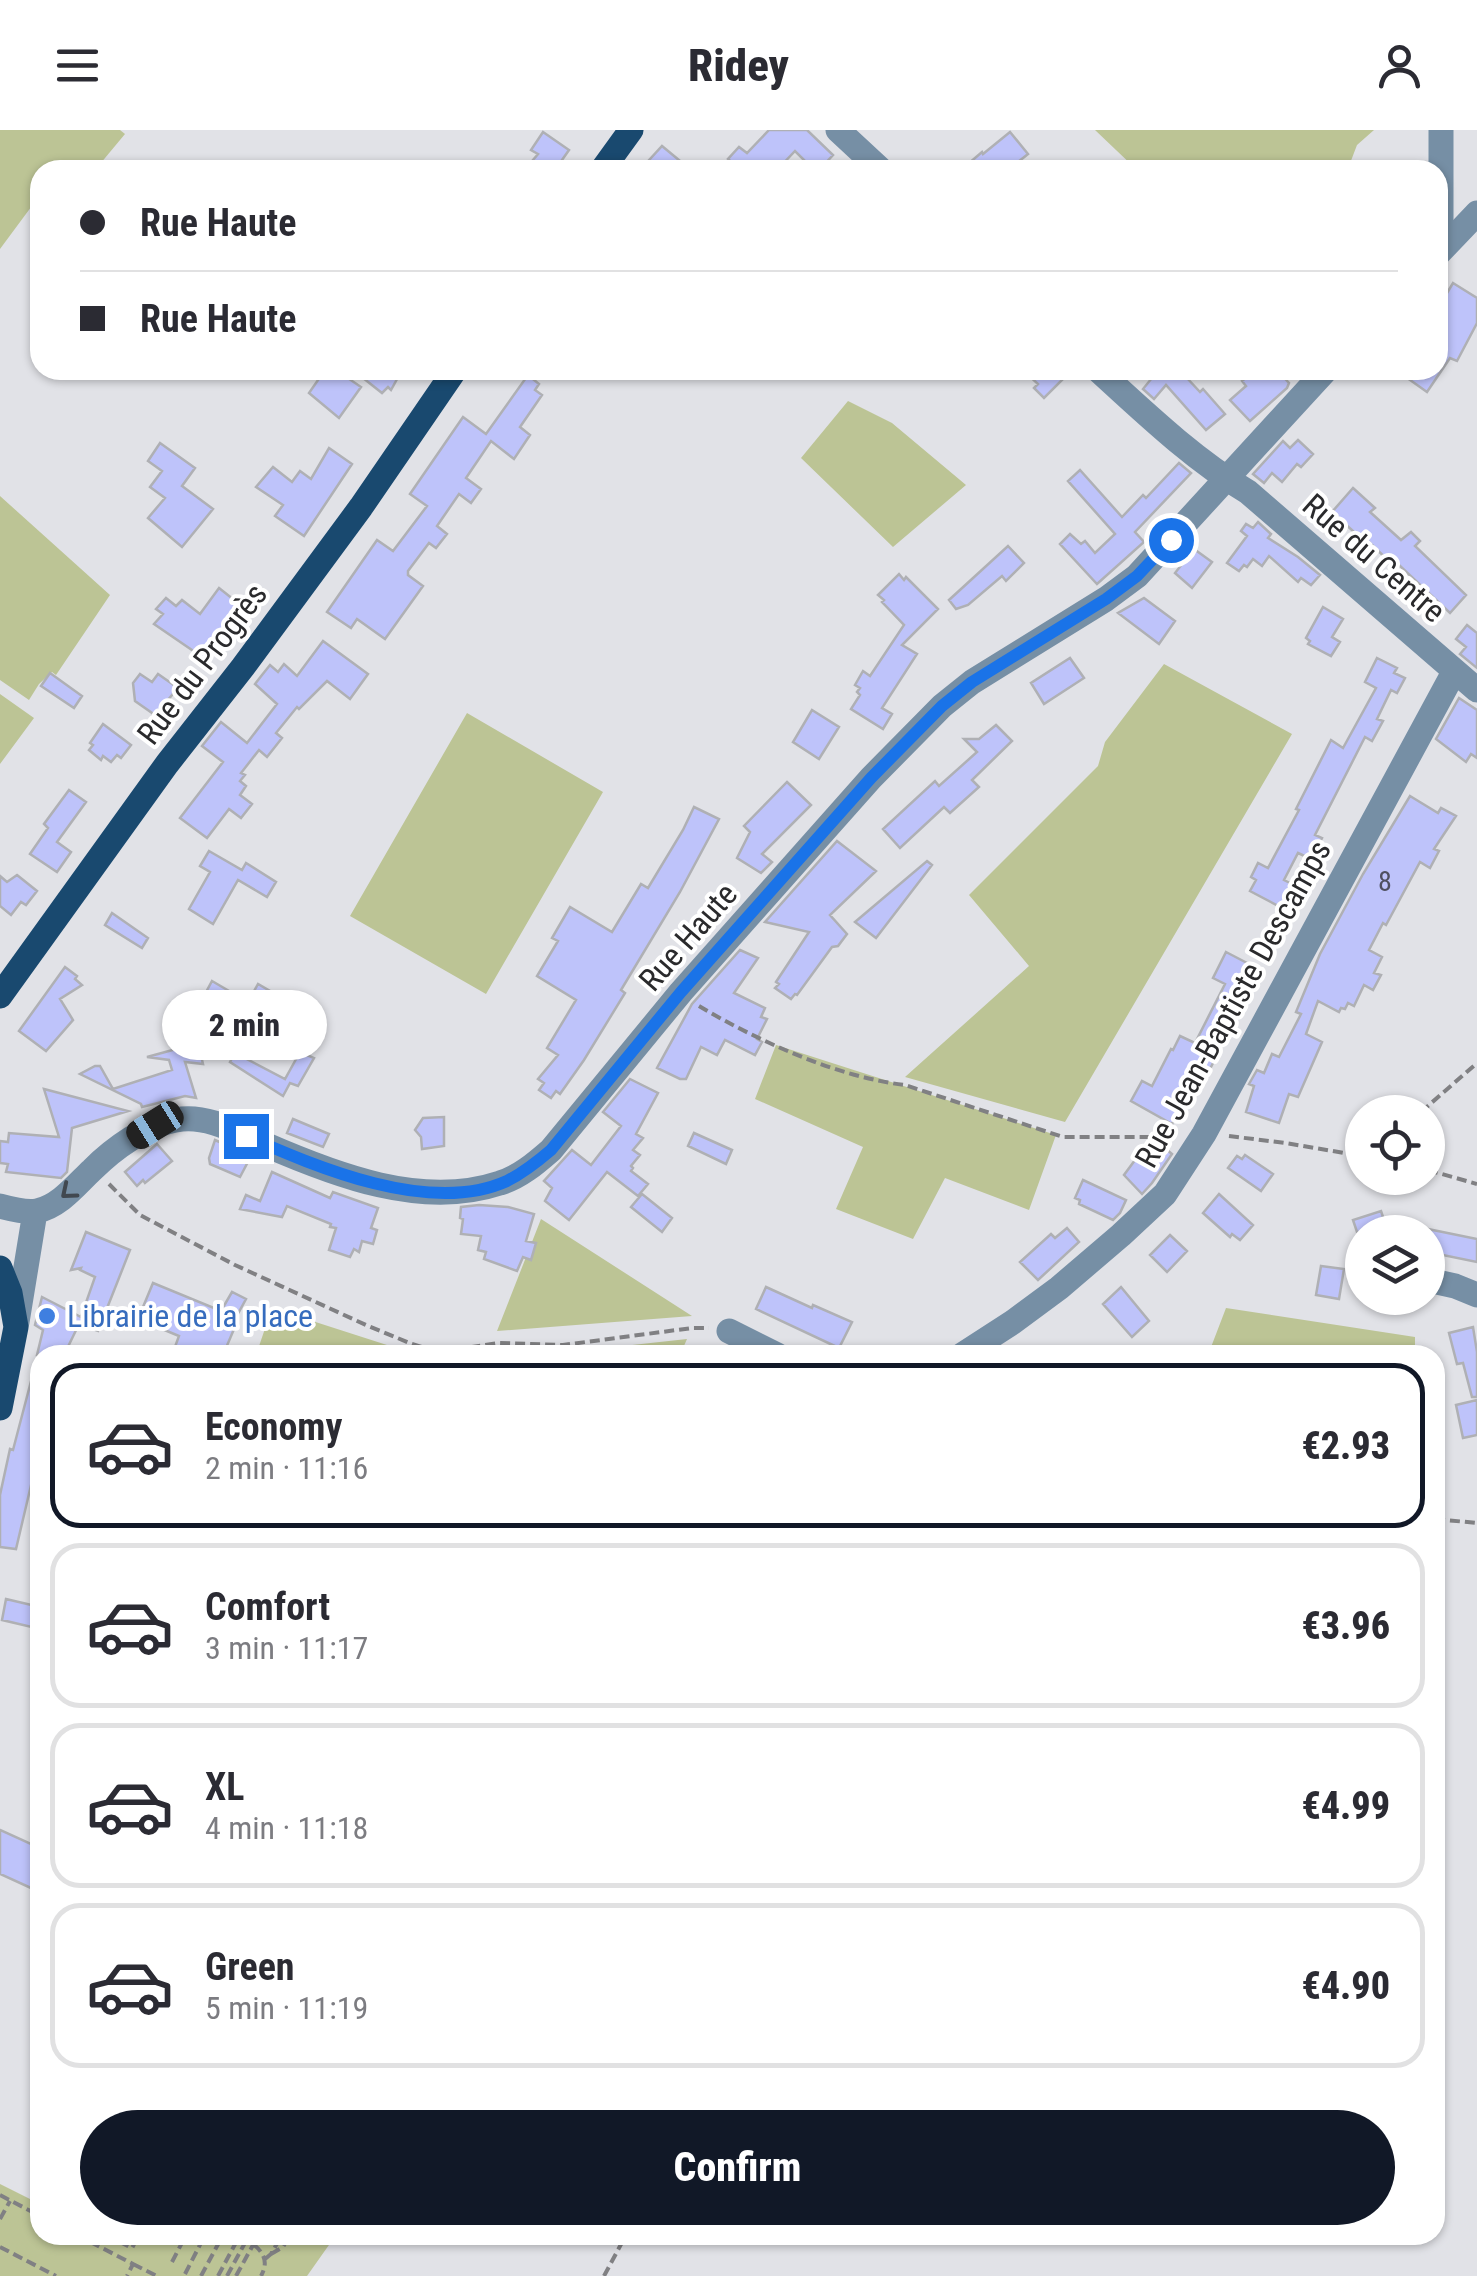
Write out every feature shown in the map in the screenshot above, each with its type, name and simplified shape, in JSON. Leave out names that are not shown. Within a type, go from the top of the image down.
[{"type":"main road","points":[[609,160],[631,130]]},
{"type":"main road","name":"Rue du Progrès","points":[[0,996],[167,764],[361,507],[449,380]]},
{"type":"main road","points":[[0,1268],[10,1293],[16,1328],[0,1408]]},
{"type":"street","points":[[838,130],[870,160]]},
{"type":"street","points":[[1442,130],[1442,160]]},
{"type":"street","points":[[1448,244],[1477,213]]},
{"type":"street","name":"Rue du Centre","points":[[1109,380],[1248,492],[1477,690]]},
{"type":"street","name":"Rue Haute","points":[[35,1212],[54,1204],[119,1148],[155,1125],[180,1119],[204,1120],[343,1176],[416,1190],[475,1190],[504,1182],[530,1168],[551,1150],[678,995],[871,778],[942,706],[972,682],[1137,576],[1317,380]]},
{"type":"street","name":"Rue Jean-Baptiste Descamps","points":[[977,1345],[1059,1288],[1122,1236],[1164,1194],[1204,1134],[1454,672]]},
{"type":"street","points":[[0,1206],[35,1212],[16,1328]]},
{"type":"street","points":[[1445,1284],[1477,1294]]},
{"type":"street","points":[[728,1330],[757,1345]]},
{"type":"path","points":[[678,995],[738,1029],[826,1064],[882,1082],[905,1085],[1063,1137],[1189,1138],[1204,1134],[1345,1153]]},
{"type":"path","points":[[1440,1095],[1477,1063]]},
{"type":"path","points":[[96,1166],[140,1215],[236,1265],[415,1345]]},
{"type":"path","points":[[1445,1175],[1477,1184]]},
{"type":"path","points":[[485,1345],[563,1345],[692,1328],[728,1330]]},
{"type":"path","points":[[1445,1520],[1477,1523]]},
{"type":"path","points":[[0,2196],[30,2211]]},
{"type":"path","points":[[0,2219],[10,2200]]},
{"type":"path","points":[[96,2245],[157,2276]]},
{"type":"path","points":[[172,2262],[181,2245]]},
{"type":"path","points":[[185,2274],[201,2245]]},
{"type":"path","points":[[201,2276],[218,2245]]},
{"type":"path","points":[[218,2276],[237,2245]]},
{"type":"path","points":[[227,2276],[239,2245]]},
{"type":"path","points":[[236,2276],[254,2245]]},
{"type":"path","points":[[256,2245],[265,2259],[262,2276]]},
{"type":"path","points":[[271,2254],[276,2245]]},
{"type":"path","points":[[265,2259],[284,2245]]},
{"type":"path","points":[[604,2276],[621,2245]]},
{"type":"path","points":[[0,2248],[56,2276]]},
{"type":"path","points":[[127,2276],[133,2264]]},
{"type":"green space","points":[[0,130],[120,130],[125,134],[103,160],[30,160],[30,208],[0,249]]},
{"type":"green space","points":[[1095,130],[1374,130],[1357,145],[1351,160],[1126,160]]},
{"type":"green space","points":[[848,401],[892,423],[966,485],[893,547],[801,458]]},
{"type":"green space","points":[[0,496],[110,595],[56,675],[52,672],[39,684],[29,700],[0,680]]},
{"type":"green space","points":[[1164,664],[1292,734],[1065,1122],[905,1077],[1029,966],[969,895],[1098,766],[1105,742]]},
{"type":"green space","points":[[0,694],[34,718],[0,764]]},
{"type":"green space","points":[[467,713],[603,792],[486,994],[350,916]]},
{"type":"green space","points":[[776,1045],[1056,1135],[1029,1210],[945,1178],[913,1239],[836,1209],[863,1147],[755,1099]]},
{"type":"green space","points":[[541,1219],[692,1316],[497,1331]]},
{"type":"green space","points":[[272,1308],[387,1345],[259,1345]]},
{"type":"green space","points":[[1226,1308],[1415,1337],[1415,1345],[1212,1345]]},
{"type":"green space","points":[[687,1339],[684,1345],[632,1345]]},
{"type":"green space","points":[[0,2184],[30,2199],[30,2245],[329,2245],[307,2276],[0,2276]]},
{"type":"building","points":[[769,130],[807,130],[833,155],[828,160],[804,160],[795,151],[786,160],[728,159],[739,147],[747,153]]},
{"type":"building","points":[[543,132],[569,150],[562,160],[533,160],[538,154],[531,150]]},
{"type":"building","points":[[1010,132],[1028,154],[1020,160],[973,160]]},
{"type":"building","points":[[662,146],[679,160],[649,160]]},
{"type":"building","points":[[1453,283],[1477,298],[1477,323],[1457,361],[1448,361],[1448,291]]},
{"type":"building","points":[[318,380],[351,380],[361,387],[339,418],[309,393]]},
{"type":"building","points":[[366,380],[396,380],[391,390],[388,387],[382,393]]},
{"type":"building","points":[[524,380],[539,384],[535,390],[542,395],[520,427],[530,435],[514,459],[491,441],[466,478],[481,489],[471,503],[459,494],[437,526],[447,534],[436,548],[429,543],[408,571],[423,586],[385,639],[357,619],[351,628],[327,612],[377,540],[393,551],[427,506],[410,494],[463,417],[486,434]]},
{"type":"building","points":[[1034,380],[1062,380],[1044,398],[1034,388],[1038,384]]},
{"type":"building","points":[[1150,380],[1189,380],[1200,392],[1203,389],[1225,414],[1206,430],[1166,385],[1154,399],[1143,389]]},
{"type":"building","points":[[1410,380],[1435,380],[1427,392]]},
{"type":"building","points":[[1242,381],[1289,383],[1250,421],[1230,400],[1246,386]]},
{"type":"building","points":[[1298,440],[1313,454],[1301,467],[1297,464],[1282,482],[1272,473],[1264,483],[1253,474],[1283,441],[1290,448]]},
{"type":"building","points":[[160,443],[195,468],[182,486],[213,509],[182,547],[148,518],[165,498],[150,487],[162,471],[148,461]]},
{"type":"building","points":[[329,448],[352,464],[304,536],[275,516],[283,505],[256,487],[273,467],[292,482],[300,471],[311,479]]},
{"type":"building","points":[[1179,463],[1191,473],[1135,532],[1144,542],[1097,584],[1060,544],[1070,534],[1081,544],[1085,541],[1095,553],[1115,534],[1068,481],[1080,470],[1122,517]]},
{"type":"building","points":[[1353,488],[1375,508],[1370,512],[1401,540],[1411,532],[1420,541],[1415,546],[1466,595],[1450,613],[1398,564],[1395,567],[1332,512]]},
{"type":"building","points":[[1258,522],[1271,534],[1268,538],[1320,575],[1311,585],[1301,578],[1298,582],[1269,556],[1262,566],[1253,559],[1239,571],[1227,563],[1247,536],[1241,531],[1246,524],[1253,528]]},
{"type":"building","points":[[1008,546],[1024,563],[1006,581],[1002,576],[968,605],[956,609],[949,600]]},
{"type":"building","points":[[1194,549],[1212,562],[1192,588],[1175,573]]},
{"type":"building","points":[[899,574],[938,609],[902,645],[917,654],[882,708],[892,714],[883,729],[851,709],[860,695],[860,688],[855,685],[863,671],[870,676],[904,625],[878,595]]},
{"type":"building","points":[[219,588],[248,611],[208,661],[154,624],[163,614],[156,609],[166,598],[176,606],[182,600],[200,614]]},
{"type":"building","points":[[1144,598],[1175,621],[1159,644],[1118,613]]},
{"type":"building","points":[[1323,607],[1343,619],[1332,637],[1340,642],[1331,656],[1308,644],[1306,638]]},
{"type":"building","points":[[1467,625],[1477,633],[1477,668],[1460,654],[1466,647],[1456,639]]},
{"type":"building","points":[[323,641],[368,674],[350,699],[327,681],[297,707],[276,733],[282,738],[267,757],[259,750],[241,773],[245,775],[240,781],[246,786],[240,795],[252,804],[241,818],[229,809],[207,838],[180,818],[223,762],[202,746],[221,722],[247,743],[277,704],[255,684],[270,665],[278,672],[284,664],[297,676]]},
{"type":"building","points":[[1070,658],[1084,678],[1044,704],[1031,683]]},
{"type":"building","points":[[1377,658],[1397,668],[1394,673],[1405,678],[1397,693],[1391,690],[1377,719],[1383,721],[1372,741],[1365,737],[1315,835],[1322,838],[1311,859],[1298,853],[1284,880],[1296,886],[1284,909],[1250,891],[1256,880],[1251,877],[1258,863],[1268,868],[1331,740],[1343,748],[1376,688],[1365,682]]},
{"type":"building","points":[[50,673],[82,696],[74,708],[41,686]]},
{"type":"building","points":[[140,674],[152,682],[158,674],[178,688],[155,715],[135,701],[133,683]]},
{"type":"building","points":[[1459,698],[1477,710],[1477,758],[1471,754],[1466,762],[1436,739]]},
{"type":"building","points":[[812,710],[839,727],[819,759],[793,742]]},
{"type":"building","points":[[103,724],[131,745],[121,758],[117,755],[111,762],[103,756],[101,760],[89,750]]},
{"type":"building","points":[[996,725],[1012,741],[972,780],[979,787],[950,813],[944,807],[900,848],[883,829],[935,781],[939,786],[977,752],[964,739],[979,739]]},
{"type":"building","points":[[787,782],[811,805],[762,854],[772,862],[761,873],[737,858],[750,832],[744,826]]},
{"type":"building","points":[[69,790],[86,802],[57,842],[71,852],[57,872],[30,854],[48,828],[44,824]]},
{"type":"building","points":[[1410,796],[1438,813],[1441,808],[1456,816],[1434,849],[1439,851],[1430,868],[1420,862],[1369,950],[1382,957],[1374,973],[1381,975],[1373,990],[1364,985],[1354,1006],[1348,1003],[1339,1012],[1318,1001],[1306,1034],[1322,1042],[1298,1097],[1289,1094],[1279,1123],[1246,1112],[1254,1086],[1249,1084],[1257,1070],[1264,1073],[1272,1054],[1279,1057],[1301,1014],[1296,1012],[1320,954]]},
{"type":"building","points":[[694,807],[719,819],[621,990],[625,993],[584,1060],[560,1094],[556,1091],[551,1098],[539,1090],[544,1083],[538,1079],[558,1055],[547,1048],[576,1000],[537,976],[558,941],[552,938],[570,907],[612,932],[641,884],[648,888]]},
{"type":"building","points":[[837,841],[876,871],[830,915],[847,934],[791,999],[775,988],[779,984],[776,982],[809,932],[765,922]]},
{"type":"building","points":[[209,851],[242,870],[246,863],[276,882],[267,897],[238,880],[213,924],[189,909],[210,872],[200,866]]},
{"type":"building","points":[[927,861],[932,865],[876,938],[855,922]]},
{"type":"building","points":[[17,875],[37,891],[11,915],[0,906],[0,876],[7,882]]},
{"type":"building","points":[[112,913],[148,938],[142,948],[105,925]]},
{"type":"building","points":[[740,950],[758,958],[734,993],[765,1008],[761,1017],[767,1019],[757,1039],[762,1042],[755,1055],[725,1040],[717,1055],[701,1047],[686,1079],[657,1068],[692,1004]]},
{"type":"building","points":[[1226,952],[1247,963],[1242,972],[1253,978],[1203,1083],[1196,1079],[1172,1124],[1131,1101],[1142,1081],[1152,1086],[1180,1036],[1195,1043],[1225,984],[1213,978]]},
{"type":"building","points":[[65,967],[82,985],[60,999],[73,1020],[46,1051],[19,1031]]},
{"type":"building","points":[[212,981],[248,1002],[258,984],[270,991],[254,1024],[251,1022],[248,1028],[237,1022],[240,1016],[205,994]]},
{"type":"building","points":[[198,1043],[203,1064],[185,1062],[196,1098],[185,1096],[142,1107],[80,1074],[100,1066],[113,1089],[172,1070],[169,1060],[147,1057]]},
{"type":"building","points":[[300,1052],[314,1058],[298,1086],[290,1083],[283,1096],[230,1062],[235,1053],[285,1079]]},
{"type":"building","points":[[630,1079],[658,1093],[636,1134],[643,1138],[633,1150],[640,1155],[631,1166],[631,1171],[648,1184],[638,1196],[607,1172],[569,1220],[545,1201],[552,1188],[544,1181],[572,1150],[591,1165],[621,1126],[603,1112]]},
{"type":"building","points":[[44,1089],[128,1111],[72,1128],[67,1172],[61,1178],[6,1172],[8,1164],[0,1163],[0,1141],[8,1142],[9,1133],[59,1137]]},
{"type":"building","points":[[444,1117],[444,1146],[422,1149],[421,1137],[415,1130],[423,1118]]},
{"type":"building","points":[[293,1119],[329,1134],[323,1147],[287,1133]]},
{"type":"building","points":[[694,1133],[732,1150],[726,1164],[688,1146]]},
{"type":"building","points":[[1152,1137],[1172,1154],[1142,1194],[1124,1175]]},
{"type":"building","points":[[215,1140],[251,1156],[240,1177],[210,1164]]},
{"type":"building","points":[[157,1144],[172,1161],[137,1186],[125,1172]]},
{"type":"building","points":[[1245,1155],[1273,1174],[1261,1191],[1228,1168],[1237,1156],[1242,1159]]},
{"type":"building","points":[[272,1172],[330,1198],[333,1192],[378,1208],[371,1228],[377,1230],[373,1244],[362,1241],[359,1252],[354,1249],[350,1257],[329,1250],[336,1228],[331,1224],[287,1206],[282,1217],[240,1209],[246,1195],[260,1201]]},
{"type":"building","points":[[1083,1180],[1126,1200],[1113,1220],[1079,1204],[1080,1200],[1075,1198]]},
{"type":"building","points":[[642,1194],[672,1218],[662,1232],[631,1207]]},
{"type":"building","points":[[1219,1194],[1253,1225],[1240,1240],[1232,1234],[1230,1237],[1203,1213]]},
{"type":"building","points":[[479,1205],[534,1214],[526,1241],[536,1243],[531,1260],[523,1257],[517,1271],[484,1259],[486,1252],[478,1250],[481,1236],[461,1234],[461,1207]]},
{"type":"building","points":[[1067,1228],[1079,1242],[1038,1280],[1020,1262],[1051,1234],[1055,1238]]},
{"type":"building","points":[[86,1232],[130,1250],[98,1331],[79,1324],[69,1345],[39,1345],[43,1330],[35,1325],[42,1297],[81,1317],[95,1277],[81,1268],[71,1270]]},
{"type":"building","points":[[1445,1232],[1477,1239],[1477,1262],[1445,1255]]},
{"type":"building","points":[[1170,1235],[1187,1251],[1167,1272],[1150,1255]]},
{"type":"building","points":[[1321,1266],[1344,1269],[1339,1299],[1316,1295]]},
{"type":"building","points":[[153,1283],[221,1311],[232,1292],[246,1299],[227,1345],[176,1345],[179,1336],[138,1319]]},
{"type":"building","points":[[766,1287],[852,1322],[840,1345],[833,1345],[756,1309]]},
{"type":"building","points":[[1121,1287],[1149,1321],[1132,1337],[1103,1304]]},
{"type":"building","points":[[1473,1327],[1477,1397],[1472,1397],[1463,1363],[1457,1364],[1449,1333]]},
{"type":"building","points":[[30,1385],[30,1490],[16,1549],[0,1547],[0,1495],[10,1449],[13,1450]]},
{"type":"building","points":[[1477,1400],[1477,1435],[1463,1438],[1456,1405]]},
{"type":"building","points":[[6,1599],[30,1605],[30,1627],[2,1620]]},
{"type":"building","points":[[0,1830],[30,1844],[30,1888],[0,1874]]},
{"type":"place","name":"Librairie de la place","points":[[47,1316]]},
{"type":"route","points":[[246,1136],[343,1176],[416,1190],[475,1190],[504,1182],[530,1168],[551,1150],[681,992],[871,778],[942,706],[972,682],[1106,599],[1137,576],[1171,540]]}]
